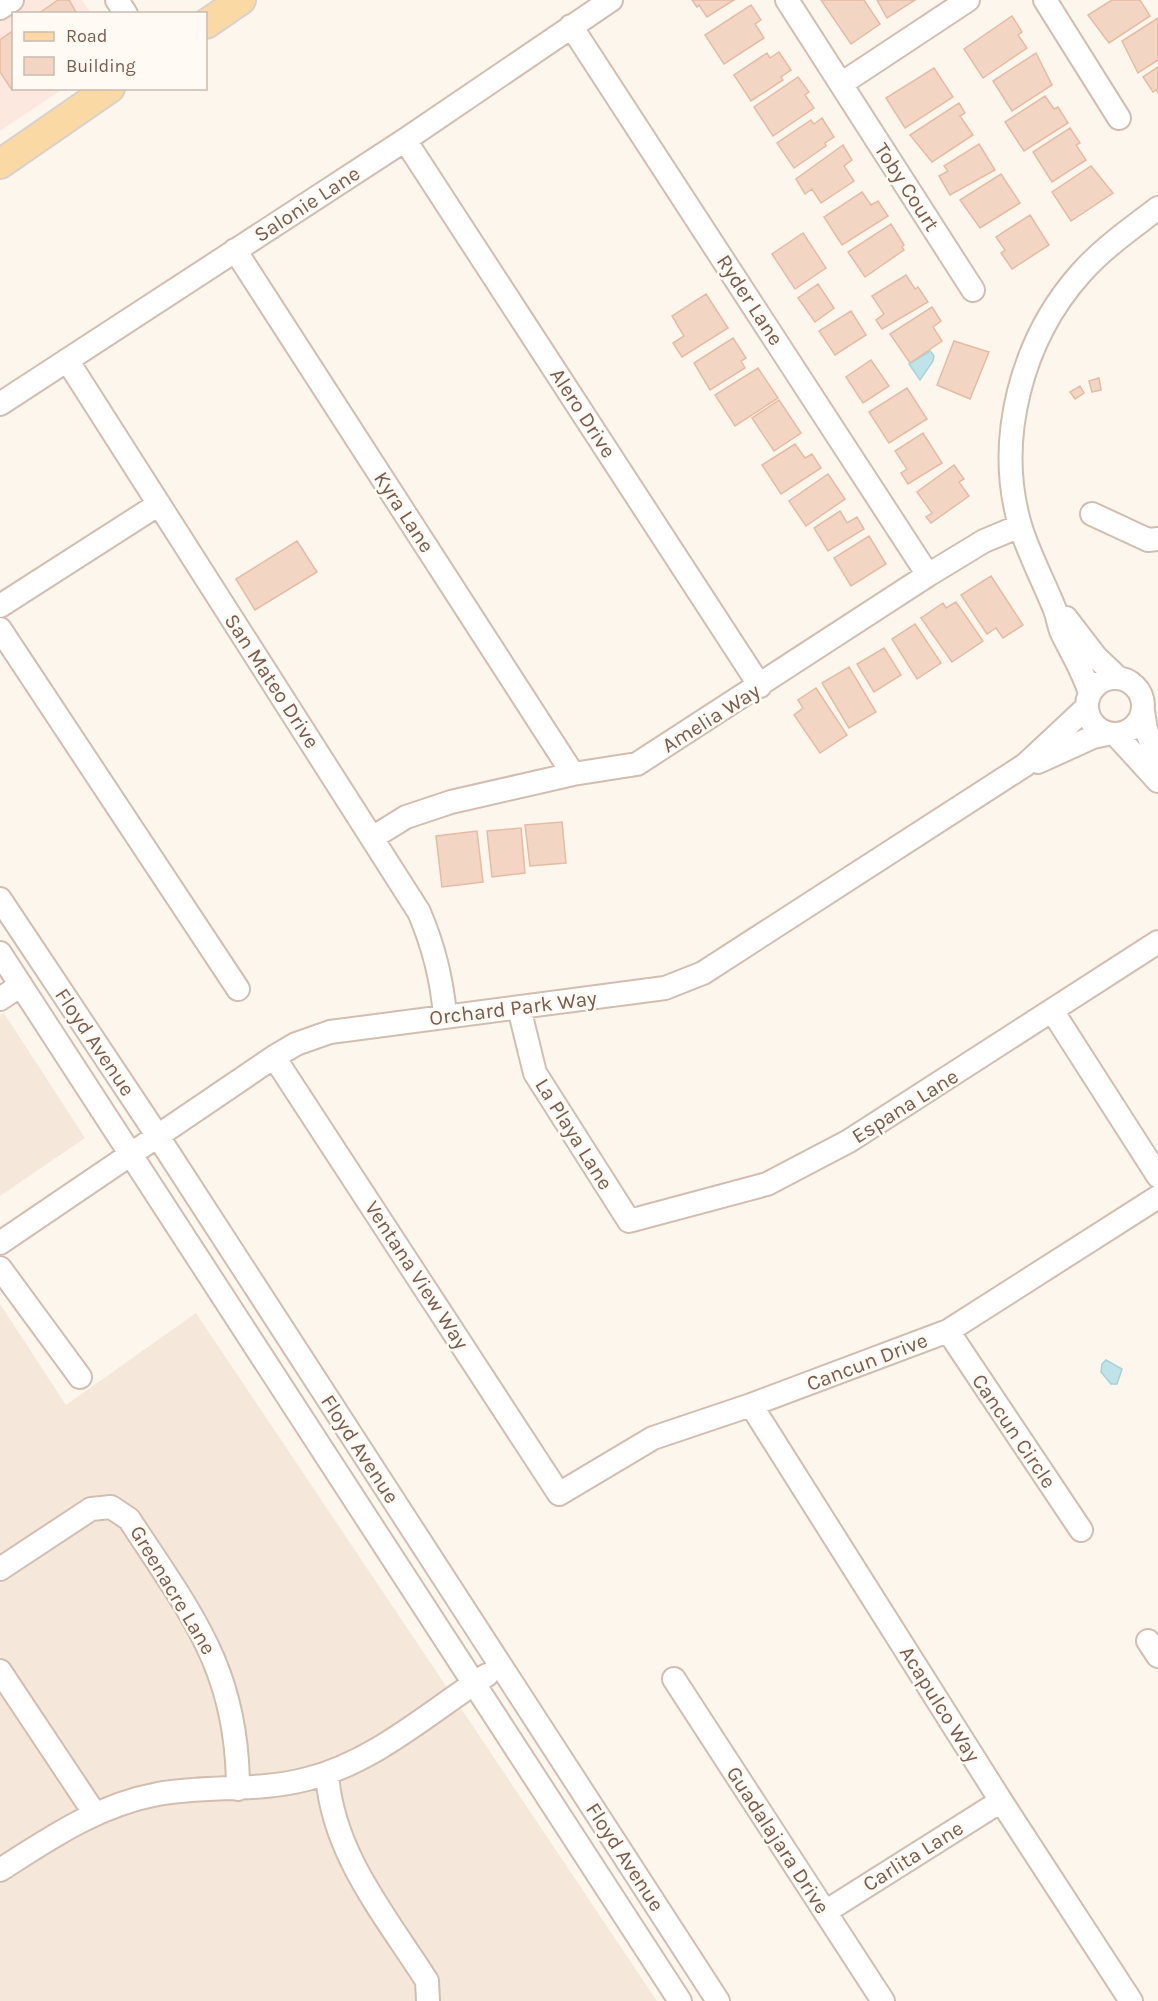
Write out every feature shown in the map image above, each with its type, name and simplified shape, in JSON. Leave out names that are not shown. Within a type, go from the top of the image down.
[{"type":"main road","points":[[207,23],[241,0]]},
{"type":"main road","points":[[0,164],[107,90]]},
{"type":"street","points":[[0,8],[12,0]]},
{"type":"street","name":"Salonie Lane","points":[[0,404],[405,140],[610,0]]},
{"type":"street","name":"Toby Court","points":[[787,0],[973,290]]},
{"type":"street","points":[[841,84],[968,0]]},
{"type":"street","points":[[1045,0],[1119,118]]},
{"type":"street","name":"Ryder Lane","points":[[571,26],[928,574]]},
{"type":"street","name":"Alero Drive","points":[[405,140],[760,686]]},
{"type":"street","points":[[1158,208],[1081,272],[1056,307],[1036,343],[1012,422],[1010,459],[1012,496],[1020,526],[1054,606],[1060,629],[1080,667],[1091,722],[1112,734],[1158,781]]},
{"type":"street","name":"Kyra Lane","points":[[235,250],[573,774]]},
{"type":"street","name":"San Mateo Drive","points":[[67,360],[419,912],[434,948],[442,982],[445,1016]]},
{"type":"street","points":[[0,606],[159,504]]},
{"type":"street","points":[[1092,514],[1148,540],[1158,539]]},
{"type":"street","name":"Amelia Way","points":[[372,838],[406,817],[451,802],[573,774],[637,764],[760,686],[928,574],[984,541],[1020,526]]},
{"type":"street","points":[[1054,606],[1071,622],[1107,670],[1118,678],[1126,680],[1139,692],[1146,730],[1158,759]]},
{"type":"street","points":[[0,628],[238,989]]},
{"type":"street","points":[[1088,700],[1100,682],[1118,678]]},
{"type":"street","name":"Orchard Park Way","points":[[0,1242],[296,1044],[330,1032],[666,988],[703,972],[1025,765],[1088,700]]},
{"type":"street","points":[[1112,734],[1134,728],[1143,711]]},
{"type":"street","name":"Orchard Park Way","points":[[1025,765],[1047,759],[1093,737],[1112,734]]},
{"type":"street","name":"Floyd Avenue","points":[[0,899],[157,1135],[718,2001]]},
{"type":"street","name":"Espana Lane","points":[[629,1221],[767,1184],[849,1141],[1053,1012],[1158,942]]},
{"type":"street","name":"Floyd Avenue","points":[[0,953],[680,2001]]},
{"type":"street","points":[[0,999],[21,985]]},
{"type":"street","name":"La Playa Lane","points":[[519,1008],[535,1073],[629,1221]]},
{"type":"street","points":[[1053,1012],[1158,1176]]},
{"type":"street","name":"Ventana View Way","points":[[274,1057],[559,1494]]},
{"type":"street","name":"Cancun Drive","points":[[559,1494],[653,1438],[752,1405],[948,1331],[1158,1197]]},
{"type":"street","points":[[0,1268],[80,1377]]},
{"type":"street","name":"Cancun Circle","points":[[948,1331],[1081,1530]]},
{"type":"street","name":"Acapulco Way","points":[[752,1405],[1000,1801],[1131,2001]]},
{"type":"street","name":"Greenacre Lane","points":[[0,1569],[91,1509],[111,1507],[129,1519],[202,1632],[217,1663],[234,1724],[238,1789]]},
{"type":"street","points":[[0,1870],[65,1828],[95,1814],[158,1794],[197,1789],[274,1786],[327,1773],[357,1761],[501,1666]]},
{"type":"street","points":[[0,1671],[95,1814]]},
{"type":"street","name":"Guadalajara Drive","points":[[674,1679],[883,2001]]},
{"type":"street","points":[[327,1773],[334,1821],[344,1849],[427,1981],[428,1999]]},
{"type":"street","name":"Carlita Lane","points":[[825,1912],[1000,1801]]},
{"type":"shaded area","points":[[0,0],[82,0],[90,12],[12,12],[12,90],[62,90],[0,131]]},
{"type":"shaded area","points":[[4,1013],[85,1138],[0,1196],[0,1016]]},
{"type":"shaded area","points":[[0,1304],[66,1405],[196,1313],[657,2001],[0,2001]]},
{"type":"water","points":[[930,351],[934,356],[933,361],[920,380],[909,364]]},
{"type":"water","points":[[1106,1360],[1122,1369],[1117,1384],[1111,1384],[1101,1372],[1102,1364]]},
{"type":"building","points":[[58,0],[69,0],[76,12],[41,12]]},
{"type":"building","points":[[692,0],[734,0],[707,17],[699,5],[697,7]]},
{"type":"building","points":[[821,0],[864,0],[880,24],[851,44]]},
{"type":"building","points":[[877,0],[915,0],[887,18]]},
{"type":"building","points":[[1112,0],[1140,0],[1150,16],[1109,43],[1088,15]]},
{"type":"building","points":[[751,5],[761,20],[755,24],[764,38],[724,64],[705,35]]},
{"type":"building","points":[[1012,16],[1022,32],[1018,35],[1027,48],[983,78],[964,49]]},
{"type":"building","points":[[1158,18],[1158,60],[1138,73],[1122,41]]},
{"type":"building","points":[[12,31],[12,90],[0,72],[0,40]]},
{"type":"building","points":[[779,52],[791,70],[781,77],[783,80],[751,101],[734,75],[767,53],[770,58]]},
{"type":"building","points":[[1036,53],[1052,85],[1012,111],[993,81]]},
{"type":"building","points":[[1158,67],[1158,93],[1156,90],[1153,92],[1143,77]]},
{"type":"building","points":[[934,68],[953,97],[905,128],[886,98]]},
{"type":"building","points":[[798,77],[809,92],[805,95],[814,108],[773,136],[754,107]]},
{"type":"building","points":[[1045,96],[1054,109],[1058,107],[1068,123],[1024,151],[1005,122]]},
{"type":"building","points":[[959,103],[965,113],[960,116],[973,135],[932,162],[910,135]]},
{"type":"building","points":[[822,118],[834,137],[825,143],[826,146],[794,168],[777,143],[811,120],[814,124]]},
{"type":"building","points":[[1070,128],[1080,143],[1076,145],[1086,160],[1052,182],[1033,152]]},
{"type":"building","points":[[979,144],[995,170],[950,195],[939,176],[948,171],[944,166]]},
{"type":"building","points":[[843,145],[852,160],[844,166],[854,181],[821,203],[812,189],[805,194],[796,179]]},
{"type":"building","points":[[1091,166],[1113,193],[1071,221],[1052,192]]},
{"type":"building","points":[[1001,174],[1020,203],[980,228],[960,200]]},
{"type":"building","points":[[862,192],[871,205],[878,201],[888,216],[842,245],[824,217]]},
{"type":"building","points":[[1030,215],[1049,245],[1012,269],[1001,253],[1005,250],[996,237]]},
{"type":"building","points":[[891,224],[904,245],[902,247],[904,250],[865,277],[848,252]]},
{"type":"building","points":[[803,233],[826,268],[795,289],[772,254]]},
{"type":"building","points":[[906,275],[915,289],[918,287],[928,302],[882,329],[876,320],[884,314],[872,296]]},
{"type":"building","points":[[818,284],[834,308],[815,322],[798,298]]},
{"type":"building","points":[[706,294],[728,328],[682,357],[673,343],[684,336],[672,316]]},
{"type":"building","points":[[932,307],[941,321],[933,327],[942,341],[910,363],[890,334]]},
{"type":"building","points":[[851,311],[866,335],[835,355],[819,331]]},
{"type":"building","points":[[733,338],[746,358],[741,361],[745,368],[710,390],[694,363]]},
{"type":"building","points":[[954,341],[989,352],[970,399],[937,385]]},
{"type":"building","points":[[871,360],[889,386],[863,403],[846,377]]},
{"type":"building","points":[[758,368],[778,398],[735,426],[715,395]]},
{"type":"building","points":[[1099,378],[1101,390],[1092,392],[1089,381]]},
{"type":"building","points":[[1080,386],[1084,393],[1075,399],[1070,392]]},
{"type":"building","points":[[907,388],[927,419],[889,443],[869,412]]},
{"type":"building","points":[[779,400],[801,433],[774,451],[752,418]]},
{"type":"building","points":[[923,433],[942,463],[908,484],[901,473],[907,469],[895,451]]},
{"type":"building","points":[[795,444],[805,458],[812,454],[821,468],[781,494],[762,465]]},
{"type":"building","points":[[954,465],[964,479],[959,482],[969,496],[931,523],[926,517],[932,513],[917,492]]},
{"type":"building","points":[[828,474],[845,499],[806,526],[789,501]]},
{"type":"building","points":[[840,511],[847,523],[857,517],[864,529],[828,551],[814,528]]},
{"type":"building","points":[[869,536],[886,564],[851,586],[834,558]]},
{"type":"building","points":[[297,541],[317,572],[255,610],[236,579]]},
{"type":"building","points":[[991,576],[1023,625],[1003,638],[996,628],[987,634],[961,595]]},
{"type":"building","points":[[956,602],[983,641],[952,662],[921,618],[943,603],[946,608]]},
{"type":"building","points":[[915,624],[941,663],[917,679],[892,639]]},
{"type":"building","points":[[884,648],[901,675],[874,692],[857,664]]},
{"type":"building","points":[[849,667],[876,712],[849,728],[822,683]]},
{"type":"building","points":[[816,688],[847,735],[820,753],[794,715],[803,708],[798,700]]},
{"type":"building","points":[[562,822],[566,863],[530,866],[525,825]]},
{"type":"building","points":[[521,828],[525,873],[492,877],[487,831]]},
{"type":"building","points":[[477,831],[483,882],[442,887],[436,836]]}]
